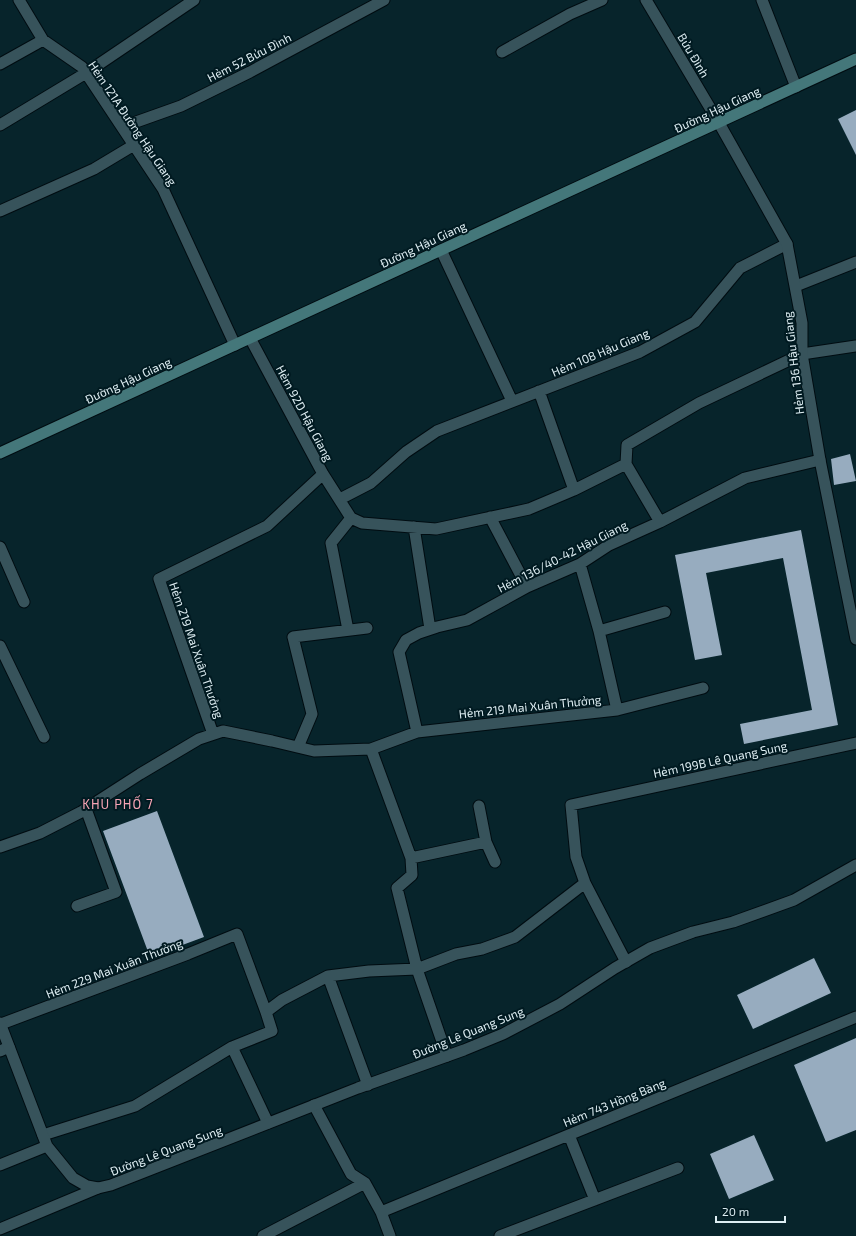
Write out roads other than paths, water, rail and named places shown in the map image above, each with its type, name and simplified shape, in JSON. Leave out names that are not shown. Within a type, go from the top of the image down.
[{"type":"main road","name":"Đường Hậu Giang","points":[[0,453],[720,123],[856,59]]},
{"type":"street","points":[[0,64],[43,40],[19,0]]},
{"type":"street","points":[[0,125],[86,73],[194,0]]},
{"type":"street","name":"Hẻm 52 Bửu Đình","points":[[122,127],[181,106],[250,72],[384,0]]},
{"type":"street","points":[[502,52],[570,14],[602,0]]},
{"type":"street","name":"Bửu Đình","points":[[646,0],[720,123]]},
{"type":"street","points":[[762,0],[796,87]]},
{"type":"street","name":"Hẻm 121A Đường Hậu Giang","points":[[43,40],[82,67],[163,189],[235,345]]},
{"type":"street","name":"Hẻm 136 Hậu Giang","points":[[720,123],[787,244],[802,323],[802,354],[820,460],[856,639]]},
{"type":"street","points":[[0,211],[94,169],[134,145]]},
{"type":"street","name":"Hẻm 108 Hậu Giang","points":[[340,499],[371,483],[406,452],[437,431],[640,352],[695,322],[740,268],[787,244]]},
{"type":"street","points":[[441,250],[512,401]]},
{"type":"street","points":[[796,286],[856,262]]},
{"type":"street","name":"Hẻm 92D Hậu Giang","points":[[250,338],[323,474],[351,518]]},
{"type":"street","points":[[660,522],[626,464],[626,444],[699,403],[802,354],[856,346]]},
{"type":"street","points":[[539,391],[574,490]]},
{"type":"street","name":"Hẻm 136/40-42 Hậu Giang","points":[[417,732],[399,652],[406,640],[430,629],[467,620],[527,587],[580,564],[609,545],[660,522],[745,478],[820,460]]},
{"type":"street","points":[[348,630],[331,543],[351,518],[362,523],[436,529],[529,509],[574,490],[626,464]]},
{"type":"street","name":"Hẻm 219 Mai Xuân Thưởng","points":[[213,734],[159,579],[267,526],[323,474]]},
{"type":"street","points":[[490,517],[527,587]]},
{"type":"street","points":[[414,527],[430,629]]},
{"type":"street","points":[[0,547],[24,602]]},
{"type":"street","name":"Hẻm 219 Mai Xuân Thưởng","points":[[0,847],[40,833],[86,809],[146,770],[199,739],[223,731],[314,751],[372,749],[417,732],[617,710],[599,631],[580,564]]},
{"type":"street","points":[[599,631],[665,612]]},
{"type":"street","points":[[298,747],[312,714],[293,638],[367,628]]},
{"type":"street","points":[[0,646],[44,737]]},
{"type":"street","points":[[617,710],[703,688]]},
{"type":"street","name":"Hẻm 199B Lê Quang Sung","points":[[585,883],[576,857],[571,804],[856,743]]},
{"type":"street","points":[[372,749],[411,858],[412,875],[397,888],[417,969],[447,1056]]},
{"type":"street","points":[[478,806],[486,842],[495,862]]},
{"type":"street","points":[[77,906],[116,892],[86,809]]},
{"type":"street","points":[[411,858],[486,842]]},
{"type":"street","name":"Đường Lê Quang Sung","points":[[0,1229],[98,1188],[126,1180],[268,1123],[503,1034],[540,1016],[650,948],[693,932],[733,922],[794,900],[856,865]]},
{"type":"street","points":[[43,1135],[135,1106],[232,1047],[272,1031],[266,1012],[282,1000],[328,976],[369,971],[417,969],[456,954],[482,949],[515,937],[585,883],[626,962]]},
{"type":"street","name":"Hẻm 229 Mai Xuân Thưởng","points":[[0,1023],[188,954],[237,934],[266,1012]]},
{"type":"street","points":[[328,976],[368,1085]]},
{"type":"street","name":"Hẻm 743 Hồng Bàng","points":[[381,1212],[856,1017]]},
{"type":"street","points":[[0,1023],[5,1049],[47,1146],[73,1178],[87,1186],[98,1188]]},
{"type":"street","points":[[232,1047],[268,1123]]},
{"type":"street","points":[[314,1106],[351,1174],[365,1183],[381,1212],[390,1236]]},
{"type":"street","points":[[570,1135],[595,1200]]},
{"type":"street","points":[[0,1165],[47,1146]]},
{"type":"street","points":[[500,1236],[678,1168]]},
{"type":"street","points":[[263,1236],[365,1183]]},
{"type":"district","name":"KHU PHỐ 7","points":[[118,804]]}]
